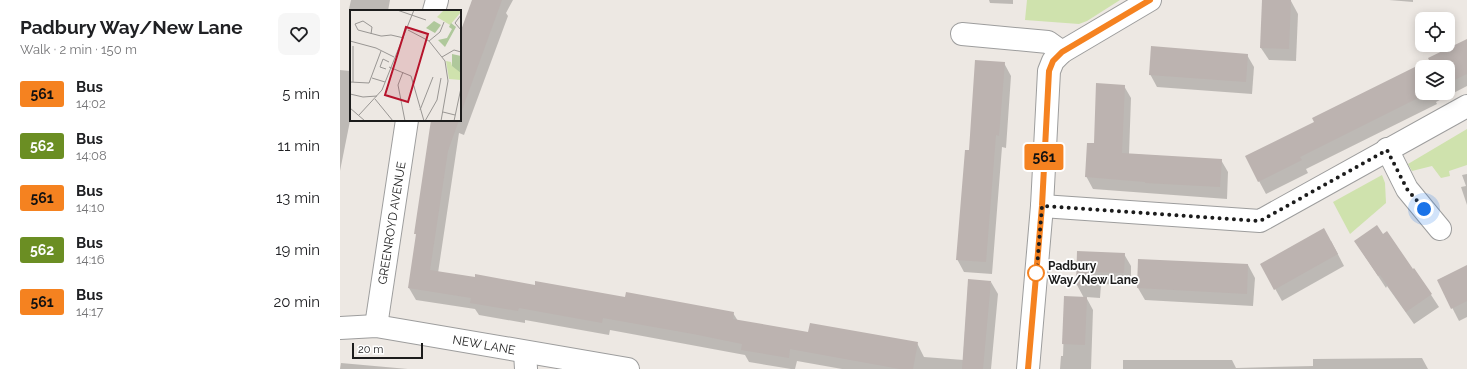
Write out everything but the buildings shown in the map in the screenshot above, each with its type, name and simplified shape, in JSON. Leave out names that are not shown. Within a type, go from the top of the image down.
[{"type":"street","points":[[434,10],[437,0]]},
{"type":"street","points":[[1028,369],[1042,206],[1049,71],[1053,61],[1062,52],[1150,0]]},
{"type":"street","points":[[962,34],[1048,42],[1062,52]]},
{"type":"street","points":[[1042,206],[1260,221],[1467,106]]},
{"type":"street","name":"GREENROYD AVENUE","points":[[376,326],[407,121]]},
{"type":"street","points":[[1387,150],[1407,189],[1440,229]]},
{"type":"street","name":"NEW LANE","points":[[340,328],[376,326],[526,361],[628,369]]},
{"type":"green space","points":[[1027,0],[1120,0],[1087,21],[1079,24],[1025,20]]},
{"type":"green space","points":[[1467,129],[1467,165],[1449,171],[1450,176],[1441,178],[1432,166],[1412,171],[1408,164]]},
{"type":"green space","points":[[1382,175],[1385,183],[1386,203],[1350,234],[1333,202]]},
{"type":"bus line","name":"561","points":[[1028,369],[1042,206],[1049,71],[1053,61],[1062,52],[1150,0]]},
{"type":"place","name":"Padbury Way/New Lane","points":[[1036,273]]},
{"type":"route","points":[[1036,273],[1036,280],[1042,206],[1260,221],[1387,150],[1407,189],[1424,209]]}]
